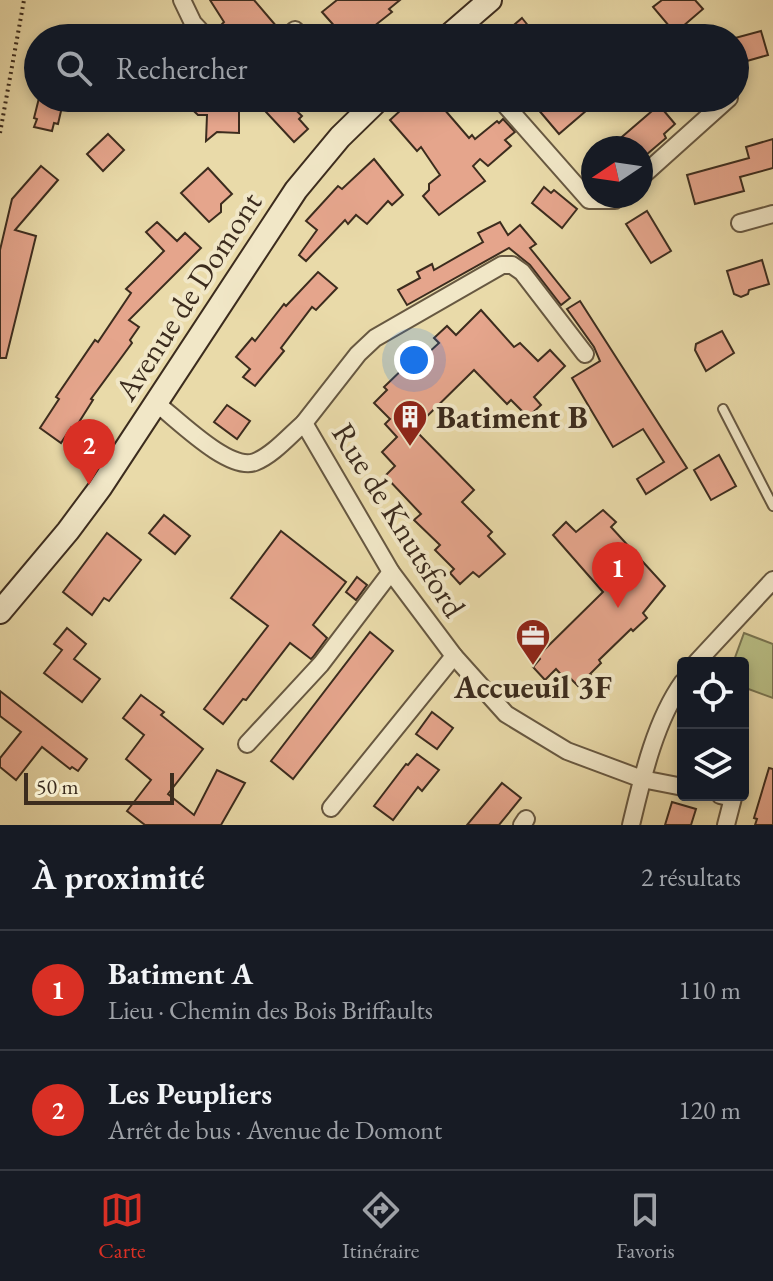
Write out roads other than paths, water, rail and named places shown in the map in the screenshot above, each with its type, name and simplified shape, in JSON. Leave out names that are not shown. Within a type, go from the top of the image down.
[{"type":"main road","points":[[462,24],[490,0]]},
{"type":"main road","name":"Avenue de Domont","points":[[0,612],[100,488],[296,190],[360,112]]},
{"type":"street","points":[[182,0],[194,24]]},
{"type":"street","points":[[511,112],[581,191]]},
{"type":"street","points":[[653,166],[713,112]]},
{"type":"street","points":[[740,223],[773,214]]},
{"type":"street","name":"Rue de Knutsford","points":[[156,403],[223,456],[252,464],[264,458],[304,423],[358,354],[375,338],[420,309],[502,265],[512,265],[522,272],[585,354]]},
{"type":"street","name":"Rue de Knutsford","points":[[304,423],[391,572],[454,656],[506,714],[567,751],[642,779],[677,786]]},
{"type":"street","points":[[247,744],[321,664],[391,572]]},
{"type":"street","points":[[702,657],[773,580]]},
{"type":"street","points":[[331,808],[454,656]]},
{"type":"street","points":[[631,825],[642,779],[677,690]]},
{"type":"street","points":[[726,825],[732,801]]},
{"type":"lane","points":[[723,409],[773,506]]},
{"type":"place","name":"Batiment B","points":[[410,448]]},
{"type":"place","name":"Les Peupliers","points":[[89,485]]},
{"type":"place","name":"Batiment A","points":[[618,608]]},
{"type":"place","name":"Accueuil 3F","points":[[533,667]]}]
